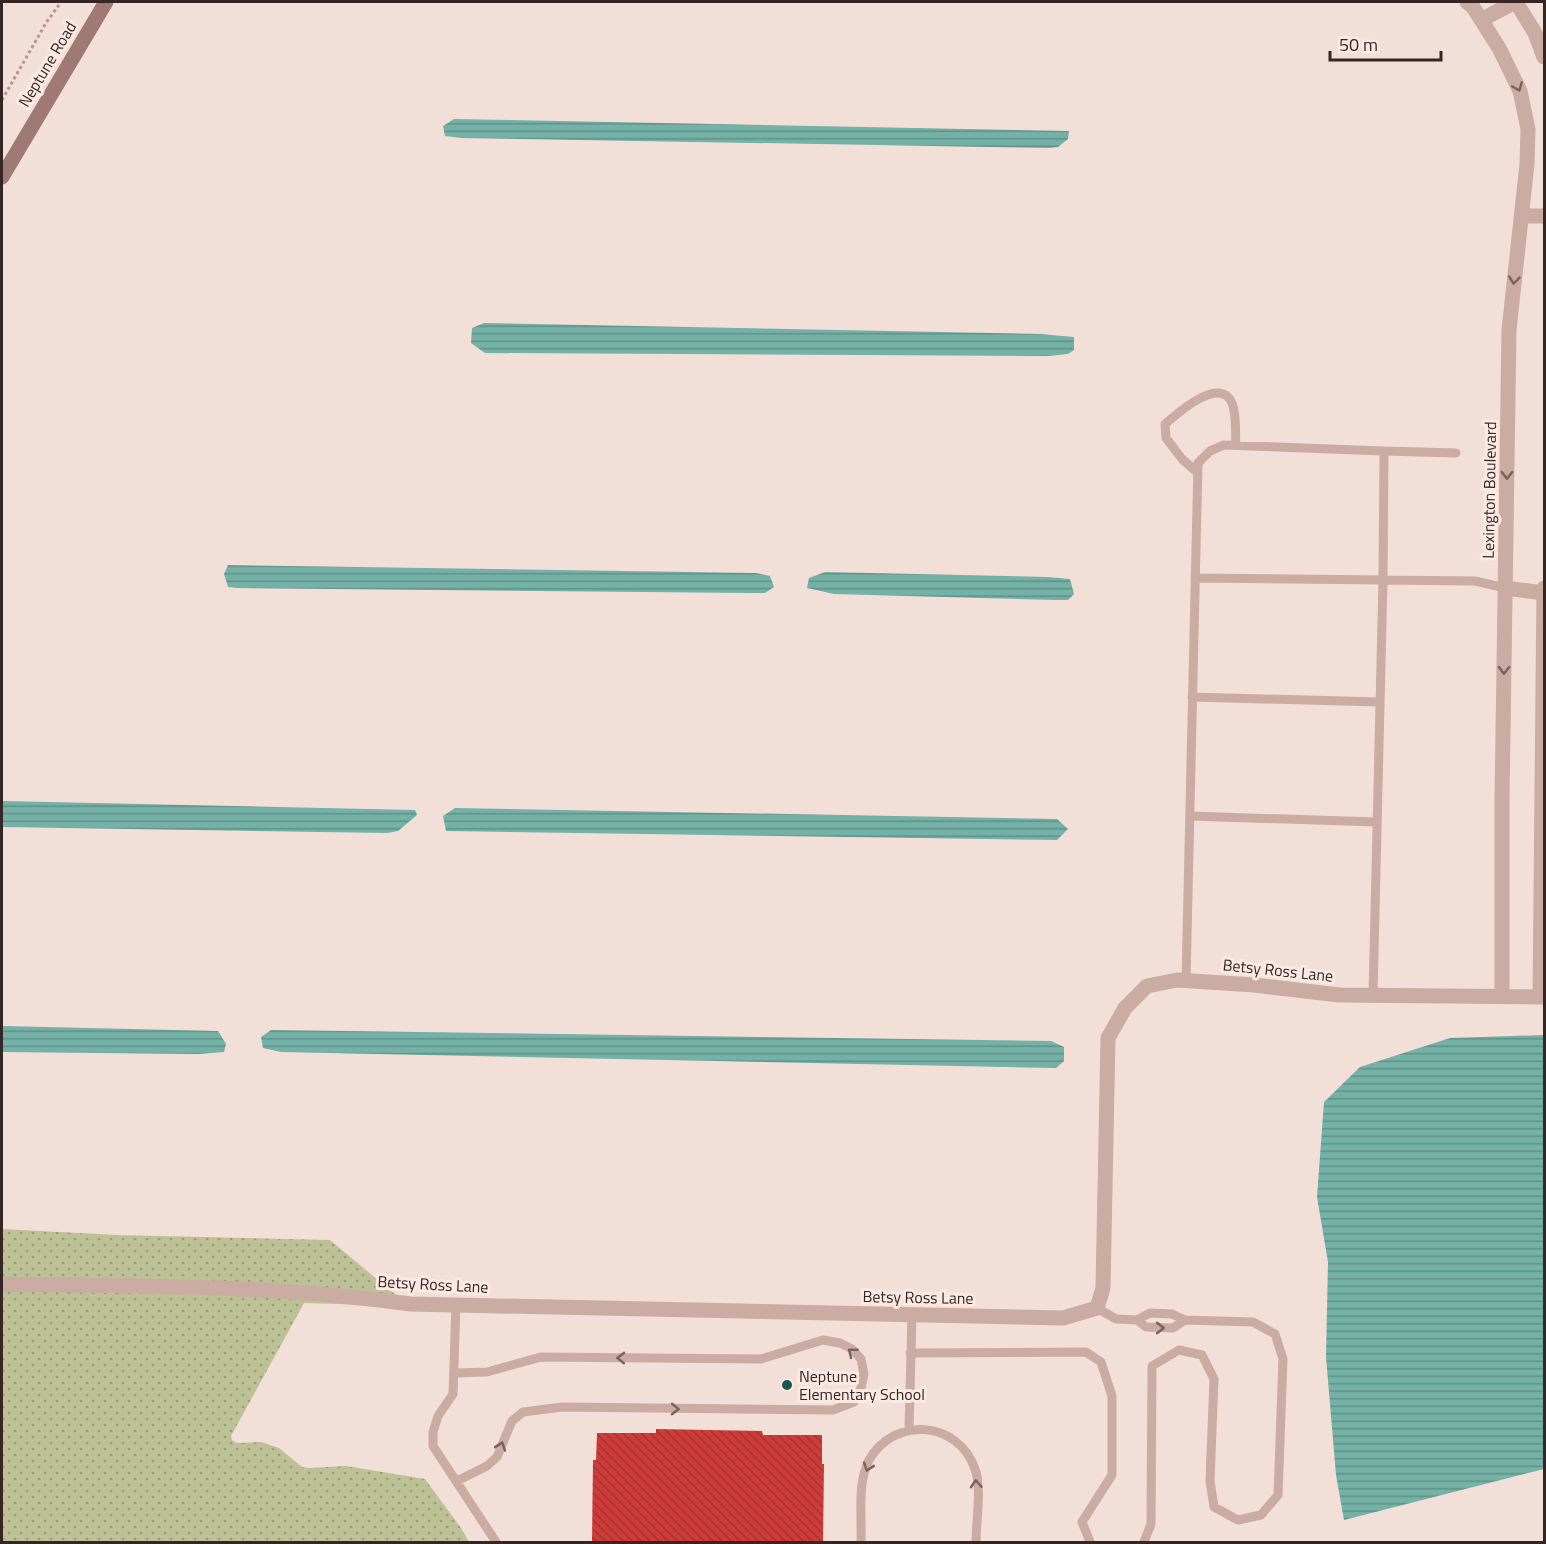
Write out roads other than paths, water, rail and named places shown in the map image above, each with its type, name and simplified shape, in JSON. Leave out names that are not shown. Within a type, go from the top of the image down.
[{"type":"main road","name":"Neptune Road","points":[[2,177],[106,2]]},
{"type":"street","name":"Lexington Boulevard","points":[[1467,2],[1499,48],[1520,91],[1528,129],[1527,164],[1509,330],[1502,996]]},
{"type":"street","points":[[1481,20],[1515,2],[1535,33],[1545,57]]},
{"type":"street","points":[[1522,216],[1545,216]]},
{"type":"street","points":[[1505,588],[1544,593]]},
{"type":"street","points":[[1542,997],[1545,588]]},
{"type":"street","name":"Betsy Ross Lane","points":[[2,1284],[218,1288],[349,1295],[410,1304],[1064,1318],[1098,1308],[1102,1288],[1108,1038],[1125,1008],[1147,986],[1177,980],[1339,994],[1412,997],[1542,997]]},
{"type":"lane","points":[[1198,473],[1182,459],[1166,438],[1165,424],[1183,408],[1209,393],[1221,393],[1231,400],[1234,408],[1236,445]]},
{"type":"lane","points":[[1186,981],[1198,463],[1210,451],[1224,445],[1456,453]]},
{"type":"lane","points":[[1373,995],[1384,451]]},
{"type":"lane","points":[[1195,578],[1475,581],[1505,588]]},
{"type":"lane","points":[[1192,697],[1380,702]]},
{"type":"lane","points":[[1190,816],[1377,822]]},
{"type":"lane","points":[[456,1304],[453,1394],[438,1416],[433,1432],[433,1446],[496,1542]]},
{"type":"lane","points":[[1098,1308],[1116,1319],[1137,1320],[1150,1313],[1172,1314],[1185,1320],[1253,1322],[1275,1334],[1283,1359],[1278,1495],[1261,1515],[1238,1520],[1214,1507],[1210,1481],[1214,1379],[1202,1355],[1179,1350],[1152,1366],[1151,1524],[1144,1542]]},
{"type":"lane","points":[[909,1430],[912,1315]]},
{"type":"lane","points":[[1137,1320],[1146,1328],[1173,1328],[1185,1320]]},
{"type":"lane","points":[[454,1373],[487,1372],[541,1357],[760,1359],[823,1340],[840,1343],[852,1350],[861,1359],[864,1374],[861,1388],[854,1402],[833,1410],[562,1407],[523,1412],[512,1421],[497,1457],[487,1466],[457,1481]]},
{"type":"lane","points":[[910,1353],[1086,1353],[1101,1362],[1112,1396],[1112,1475],[1082,1522],[1090,1542]]},
{"type":"lane","points":[[861,1542],[862,1487],[868,1462],[877,1448],[890,1437],[909,1430],[936,1431],[950,1436],[969,1457],[975,1469],[977,1481],[976,1542]]},
{"type":"water","points":[[454,119],[1069,131],[1068,139],[1058,147],[1050,148],[445,136],[443,126]]},
{"type":"water","points":[[484,323],[1040,334],[1074,337],[1074,350],[1068,354],[1048,356],[485,353],[471,343],[472,328]]},
{"type":"water","points":[[228,565],[756,573],[770,576],[774,587],[765,593],[237,588],[228,587],[224,574]]},
{"type":"water","points":[[825,572],[1048,577],[1070,579],[1074,594],[1068,600],[1055,600],[834,594],[807,588],[809,578]]},
{"type":"water","points":[[2,801],[415,810],[417,815],[398,831],[387,833],[2,827]]},
{"type":"water","points":[[455,808],[1057,819],[1068,829],[1057,840],[446,831],[443,816]]},
{"type":"water","points":[[2,1026],[218,1031],[226,1044],[224,1052],[198,1054],[2,1052]]},
{"type":"water","points":[[271,1030],[1051,1041],[1064,1047],[1064,1061],[1056,1068],[281,1052],[263,1048],[261,1037]]},
{"type":"water","points":[[1544,1035],[1544,1469],[1344,1520],[1336,1475],[1326,1357],[1328,1262],[1317,1197],[1324,1102],[1360,1067],[1450,1038]]},
{"type":"place","name":"Neptune Elementary School","points":[[787,1385]]}]
